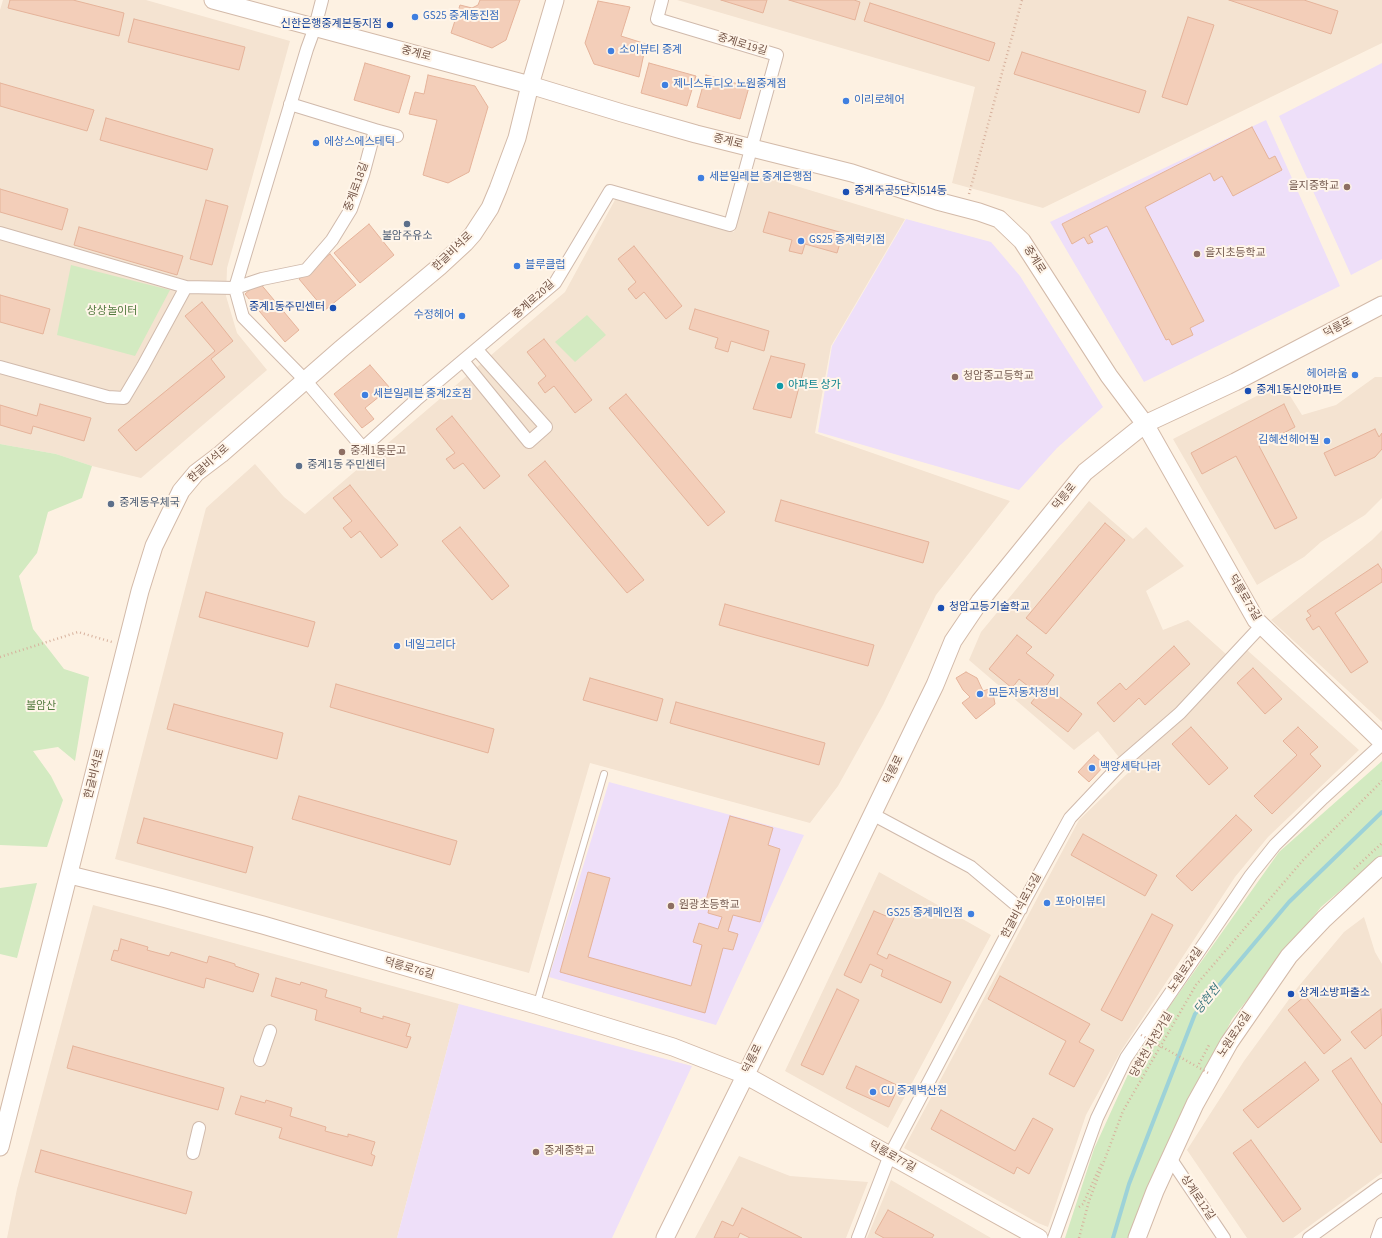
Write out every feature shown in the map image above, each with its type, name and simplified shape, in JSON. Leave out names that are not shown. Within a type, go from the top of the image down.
[{"type":"main road","name":"중계로","points":[[213,0],[530,85],[622,114],[852,173],[999,219],[1022,241],[1109,376],[1145,424]]},
{"type":"main road","name":"한글비석로","points":[[0,1147],[127,646],[154,546],[181,491],[196,473],[221,454],[305,380],[438,267],[473,234],[490,208],[517,138],[530,85],[556,0]]},
{"type":"main road","name":"덕릉로","points":[[664,1238],[935,685],[953,641],[980,601],[1086,472],[1145,424],[1235,382],[1382,305]]},
{"type":"main road","name":"덕릉로73길","points":[[1145,424],[1256,620],[1382,743]]},
{"type":"main road","name":"노원로26길","points":[[1137,1238],[1155,1191],[1195,1104],[1210,1074],[1229,1043],[1289,956],[1324,919],[1382,865]]},
{"type":"main road","name":"덕릉로76길","points":[[70,874],[263,925],[536,1005],[673,1048],[745,1075]]},
{"type":"main road","name":"덕릉로77길","points":[[745,1075],[1039,1238]]},
{"type":"street","points":[[305,380],[243,317],[235,288],[322,0]]},
{"type":"street","name":"중계로19길","points":[[662,0],[657,19],[777,56],[752,148]]},
{"type":"street","points":[[290,104],[397,136]]},
{"type":"street","name":"중계로18길","points":[[0,233],[186,287],[235,288],[262,279],[306,270],[332,240],[351,209],[363,175],[375,130]]},
{"type":"street","name":"중계로20길","points":[[305,380],[363,448],[416,400],[555,283],[610,191],[730,225],[752,148]]},
{"type":"street","points":[[0,367],[108,397],[124,398],[186,287]]},
{"type":"street","points":[[462,361],[529,442],[546,427],[477,350]]},
{"type":"street","name":"한글비석로15길","points":[[858,1238],[890,1156],[1070,818],[1120,765],[1180,713],[1262,626]]},
{"type":"street","name":"노원로24길","points":[[1054,1238],[1097,1118],[1126,1058],[1251,875],[1276,845],[1323,798],[1382,743]]},
{"type":"street","points":[[872,814],[971,867],[1021,909]]},
{"type":"street","points":[[260,1060],[270,1031]]},
{"type":"street","points":[[193,1154],[199,1128]]},
{"type":"street","name":"상계로12길","points":[[1170,1158],[1224,1238]]},
{"type":"street","points":[[1309,1238],[1382,1185]]},
{"type":"street","points":[[1377,1238],[1382,1224]]},
{"type":"lane","points":[[536,1005],[604,774]]},
{"type":"path","points":[[965,208],[1022,0]]},
{"type":"path","points":[[0,657],[78,632],[127,646]]},
{"type":"path","name":"당현천 자전거길","points":[[1078,1238],[1089,1202],[1123,1111],[1196,985],[1304,859],[1382,781]]},
{"type":"path","points":[[1142,1035],[1210,1074]]},
{"type":"path","points":[[1066,1205],[1078,1207],[1083,1204],[1110,1145]]},
{"type":"shaded area","points":[[3,0],[146,0],[290,41],[227,268],[226,296],[237,333],[267,370],[141,478],[92,466],[56,454],[0,444],[0,10]]},
{"type":"shaded area","points":[[677,0],[1382,0],[1382,43],[1043,208],[952,183],[975,87]]},
{"type":"shaded area","name":"을지중학교","points":[[1382,63],[1382,259],[1351,275],[1279,116]]},
{"type":"shaded area","name":"을지초등학교","points":[[1266,120],[1340,286],[1144,382],[1050,222]]},
{"type":"shaded area","points":[[750,172],[905,219],[831,346],[815,433],[1010,501],[936,595],[883,705],[838,786],[810,823],[590,763],[529,973],[115,859],[206,508],[255,464],[284,497],[305,514],[565,292],[616,198],[734,232]]},
{"type":"shaded area","name":"청암중고등학교","points":[[906,219],[991,242],[1020,276],[1103,407],[1057,448],[1019,490],[818,432],[832,346]]},
{"type":"shaded area","points":[[1375,377],[1382,377],[1382,498],[1365,515],[1321,542],[1304,557],[1257,585],[1173,439],[1282,383],[1302,415],[1336,405]]},
{"type":"shaded area","points":[[1089,501],[1133,539],[1146,527],[1184,566],[1146,591],[1163,630],[1188,620],[1236,663],[1247,650],[1359,750],[1268,837],[1235,877],[1121,1051],[1086,1115],[1048,1227],[1038,1223],[904,1148],[1079,820],[1130,771],[1098,731],[1074,750],[969,660],[981,632]]},
{"type":"shaded area","points":[[1382,530],[1382,722],[1271,620],[1372,540]]},
{"type":"shaded area","name":"원광초등학교","points":[[609,782],[804,835],[716,1025],[549,977]]},
{"type":"shaded area","points":[[879,872],[991,935],[888,1128],[785,1071]]},
{"type":"shaded area","points":[[93,905],[459,1004],[397,1238],[7,1238],[17,1189]]},
{"type":"shaded area","points":[[1364,917],[1375,952],[1382,964],[1382,1173],[1293,1238],[1247,1238],[1187,1150],[1244,1061],[1298,987],[1344,932]]},
{"type":"shaded area","name":"중계중학교","points":[[459,1004],[692,1066],[612,1238],[397,1238]]},
{"type":"shaded area","points":[[739,1156],[790,1176],[868,1182],[846,1238],[695,1238]]},
{"type":"shaded area","points":[[891,1180],[991,1238],[867,1238]]},
{"type":"green space","name":"상상놀이터","points":[[71,265],[170,290],[135,356],[57,335]]},
{"type":"green space","points":[[587,315],[606,335],[575,362],[555,342]]},
{"type":"green space","name":"불암산","points":[[0,444],[56,454],[92,466],[82,498],[48,512],[37,553],[19,576],[33,629],[64,669],[89,677],[75,761],[58,747],[33,751],[51,776],[63,800],[47,847],[0,845]]},
{"type":"green space","points":[[1382,761],[1382,855],[1321,907],[1232,1019],[1162,1162],[1135,1238],[1065,1238],[1094,1149],[1140,1048],[1279,852]]},
{"type":"green space","points":[[37,883],[17,958],[0,954],[0,888]]},
{"type":"building","points":[[10,0],[73,0],[124,13],[119,36],[8,8]]},
{"type":"building","points":[[480,0],[520,0],[506,40],[492,48],[451,33],[460,5],[472,8],[478,5]]},
{"type":"building","points":[[721,0],[767,0],[763,13]]},
{"type":"building","points":[[789,0],[854,0],[860,2],[855,20]]},
{"type":"building","points":[[1229,0],[1304,0],[1338,11],[1331,34]]},
{"type":"building","points":[[598,1],[630,7],[621,36],[646,44],[639,77],[594,64],[585,43]]},
{"type":"building","points":[[870,3],[995,43],[989,61],[864,21]]},
{"type":"building","points":[[1188,17],[1214,25],[1187,105],[1162,97]]},
{"type":"building","points":[[134,19],[245,47],[239,70],[128,42]]},
{"type":"building","points":[[1022,52],[1146,91],[1139,113],[1014,74]]},
{"type":"building","points":[[365,63],[410,76],[399,113],[354,100]]},
{"type":"building","points":[[649,63],[696,76],[687,106],[641,93]]},
{"type":"building","points":[[428,75],[475,86],[488,107],[469,172],[448,183],[423,175],[437,120],[409,114],[415,92],[424,94]]},
{"type":"building","points":[[706,75],[749,87],[740,119],[697,107]]},
{"type":"building","points":[[0,83],[94,110],[87,131],[0,106]]},
{"type":"building","points":[[106,118],[213,149],[207,170],[100,140]]},
{"type":"building","points":[[1252,127],[1269,159],[1275,156],[1282,170],[1233,196],[1222,176],[1214,181],[1210,173],[1145,207],[1204,321],[1190,328],[1193,335],[1172,345],[1169,339],[1166,340],[1107,226],[1089,235],[1093,242],[1088,244],[1084,237],[1072,244],[1062,224]]},
{"type":"building","points":[[0,189],[68,209],[62,230],[0,212]]},
{"type":"building","points":[[206,200],[228,206],[212,265],[190,259]]},
{"type":"building","points":[[769,212],[843,233],[837,253],[805,244],[802,254],[789,251],[792,240],[763,232]]},
{"type":"building","points":[[369,224],[394,255],[360,283],[334,253]]},
{"type":"building","points":[[79,227],[183,256],[177,275],[74,245]]},
{"type":"building","points":[[634,246],[682,306],[666,319],[644,292],[636,299],[628,289],[636,282],[618,259]]},
{"type":"building","points":[[330,254],[356,285],[325,310],[299,279]]},
{"type":"building","points":[[259,282],[299,330],[285,342],[245,294]]},
{"type":"building","points":[[0,295],[50,309],[43,334],[0,322]]},
{"type":"building","points":[[202,302],[233,341],[211,359],[225,377],[136,451],[118,430],[215,351],[185,316]]},
{"type":"building","points":[[695,309],[769,331],[764,351],[731,341],[728,352],[715,348],[718,338],[689,329]]},
{"type":"building","points":[[544,339],[592,400],[575,413],[554,386],[545,393],[538,383],[546,376],[527,352]]},
{"type":"building","name":"아파트 상가","points":[[771,356],[805,364],[791,418],[753,409]]},
{"type":"building","points":[[370,365],[390,388],[365,408],[374,419],[362,428],[334,394]]},
{"type":"building","points":[[626,394],[725,512],[708,526],[609,408]]},
{"type":"building","points":[[40,404],[91,418],[84,441],[33,426],[31,434],[0,425],[0,405],[37,416]]},
{"type":"building","points":[[1284,404],[1295,427],[1259,446],[1297,518],[1275,529],[1236,456],[1202,474],[1191,453]]},
{"type":"building","points":[[452,416],[500,476],[484,489],[463,463],[454,469],[446,459],[455,453],[436,429]]},
{"type":"building","points":[[1375,429],[1379,437],[1382,433],[1382,449],[1375,457],[1335,476],[1324,453]]},
{"type":"building","points":[[545,461],[644,580],[627,593],[528,475]]},
{"type":"building","points":[[350,485],[398,545],[381,558],[360,531],[351,538],[343,528],[352,521],[333,498]]},
{"type":"building","points":[[781,500],[929,542],[923,563],[775,521]]},
{"type":"building","points":[[1105,523],[1125,540],[1046,634],[1026,618]]},
{"type":"building","points":[[460,527],[509,586],[492,600],[442,541]]},
{"type":"building","points":[[1378,564],[1382,570],[1382,582],[1335,613],[1368,662],[1351,673],[1319,626],[1313,630],[1306,619],[1311,616],[1307,611]]},
{"type":"building","points":[[206,592],[315,622],[308,647],[199,617]]},
{"type":"building","points":[[725,604],[874,645],[868,666],[719,625]]},
{"type":"building","points":[[1017,635],[1032,647],[1026,653],[1054,675],[1046,686],[1082,714],[1068,732],[1031,703],[1038,694],[1019,679],[1012,688],[989,669]]},
{"type":"building","points":[[1174,646],[1190,664],[1145,705],[1139,698],[1114,722],[1097,703],[1120,683],[1126,690]]},
{"type":"building","points":[[1253,668],[1282,699],[1265,714],[1237,683]]},
{"type":"building","name":"모든자동차정비","points":[[966,672],[977,678],[983,691],[992,688],[995,704],[976,719],[962,703],[970,697],[963,690],[956,678]]},
{"type":"building","points":[[590,678],[663,699],[657,721],[583,700]]},
{"type":"building","points":[[336,684],[494,729],[488,753],[330,707]]},
{"type":"building","points":[[676,702],[825,743],[819,765],[670,723]]},
{"type":"building","points":[[174,704],[283,733],[277,759],[167,729]]},
{"type":"building","points":[[1191,727],[1228,768],[1209,785],[1172,744]]},
{"type":"building","points":[[1298,727],[1318,747],[1310,754],[1321,766],[1272,814],[1254,796],[1297,755],[1283,741]]},
{"type":"building","name":"백양세탁나라","points":[[1094,755],[1105,765],[1089,782],[1078,772]]},
{"type":"building","points":[[299,796],[457,841],[450,865],[292,819]]},
{"type":"building","points":[[1236,815],[1252,830],[1192,891],[1176,876]]},
{"type":"building","points":[[730,816],[773,828],[768,845],[780,849],[760,922],[733,915],[728,931],[738,934],[733,950],[723,948],[705,1013],[560,972],[588,872],[610,878],[588,957],[691,986],[702,945],[693,942],[699,923],[718,929],[722,917],[708,913],[709,908],[704,907]]},
{"type":"building","points":[[144,818],[253,847],[246,873],[137,843]]},
{"type":"building","points":[[1083,834],[1157,875],[1145,896],[1071,855]]},
{"type":"building","points":[[874,911],[886,916],[887,913],[895,916],[877,954],[887,959],[889,954],[951,982],[941,1003],[881,976],[883,970],[870,964],[861,983],[844,975]]},
{"type":"building","points":[[1152,914],[1173,925],[1122,1021],[1101,1010]]},
{"type":"building","points":[[121,939],[148,947],[147,950],[169,956],[171,952],[207,963],[209,956],[235,964],[235,966],[259,974],[253,992],[206,978],[204,988],[111,960],[114,950],[118,951]]},
{"type":"building","points":[[1000,976],[1090,1024],[1079,1042],[1094,1050],[1074,1087],[1049,1074],[1066,1041],[988,999]]},
{"type":"building","points":[[276,978],[300,985],[301,982],[327,990],[325,997],[361,1008],[360,1012],[383,1019],[383,1016],[410,1024],[406,1036],[411,1037],[407,1048],[315,1020],[317,1010],[271,996]]},
{"type":"building","points":[[837,989],[859,1000],[823,1075],[801,1065]]},
{"type":"building","points":[[1305,996],[1341,1040],[1324,1054],[1288,1010]]},
{"type":"building","points":[[1381,1009],[1382,1035],[1365,1049],[1351,1032]]},
{"type":"building","points":[[73,1046],[224,1088],[218,1110],[67,1068]]},
{"type":"building","points":[[1351,1058],[1382,1105],[1381,1143],[1332,1071]]},
{"type":"building","points":[[1305,1062],[1319,1080],[1258,1128],[1243,1110]]},
{"type":"building","points":[[856,1066],[899,1086],[889,1107],[846,1088]]},
{"type":"building","points":[[241,1096],[265,1103],[266,1100],[292,1108],[290,1116],[326,1127],[325,1131],[348,1137],[348,1134],[375,1142],[371,1154],[375,1156],[372,1166],[279,1138],[282,1128],[235,1114]]},
{"type":"building","points":[[941,1110],[1015,1151],[1033,1118],[1053,1129],[1029,1174],[1017,1167],[1014,1174],[931,1129]]},
{"type":"building","points":[[1251,1140],[1301,1209],[1283,1222],[1233,1153]]},
{"type":"building","points":[[41,1150],[192,1192],[186,1214],[35,1172]]},
{"type":"building","points":[[742,1208],[802,1238],[750,1238],[740,1233],[738,1238],[714,1238],[722,1221],[733,1226]]},
{"type":"building","points":[[888,1210],[934,1235],[932,1238],[884,1238],[875,1233]]},
{"type":"waterway","name":"당현천","points":[[1113,1238],[1129,1184],[1195,1014],[1289,902],[1382,812]]},
{"type":"place","name":"GS25 중계동진점","points":[[415,17]]},
{"type":"place","name":"신한은행중계본동지점","points":[[390,25]]},
{"type":"place","name":"소이뷰티 중계","points":[[611,51]]},
{"type":"place","name":"제니스튜디오 노원중계점","points":[[665,85]]},
{"type":"place","name":"이리로헤어","points":[[846,101]]},
{"type":"place","name":"에상스에스테틱","points":[[316,143]]},
{"type":"place","name":"세븐일레븐 중계은행점","points":[[701,178]]},
{"type":"place","name":"을지중학교","points":[[1347,187]]},
{"type":"place","name":"중계주공5단지514동","points":[[846,192]]},
{"type":"place","name":"불암주유소","points":[[407,224]]},
{"type":"place","name":"GS25 중계럭키점","points":[[801,241]]},
{"type":"place","name":"을지초등학교","points":[[1197,254]]},
{"type":"place","name":"블루클럽","points":[[517,266]]},
{"type":"place","name":"중계1동주민센터","points":[[333,308]]},
{"type":"place","name":"수정헤어","points":[[462,316]]},
{"type":"place","name":"헤어라움","points":[[1355,375]]},
{"type":"place","name":"청암중고등학교","points":[[955,377]]},
{"type":"place","name":"아파트 상가","points":[[780,386]]},
{"type":"place","name":"중계1동신안아파트","points":[[1248,391]]},
{"type":"place","name":"세븐일레븐 중계2호점","points":[[365,395]]},
{"type":"place","name":"김혜선헤어필","points":[[1327,441]]},
{"type":"place","name":"중계1동문고","points":[[342,452]]},
{"type":"place","name":"중계1동 주민센터","points":[[299,466]]},
{"type":"place","name":"중계동우체국","points":[[111,504]]},
{"type":"place","name":"청암고등기술학교","points":[[941,608]]},
{"type":"place","name":"네일그리다","points":[[397,646]]},
{"type":"place","name":"모든자동차정비","points":[[980,694]]},
{"type":"place","name":"백양세탁나라","points":[[1092,768]]},
{"type":"place","name":"포아이뷰티","points":[[1047,903]]},
{"type":"place","name":"원광초등학교","points":[[671,906]]},
{"type":"place","name":"GS25 중계메인점","points":[[971,914]]},
{"type":"place","name":"상계소방파출소","points":[[1291,994]]},
{"type":"place","name":"CU 중계벽산점","points":[[873,1092]]},
{"type":"place","name":"중계중학교","points":[[536,1152]]}]
